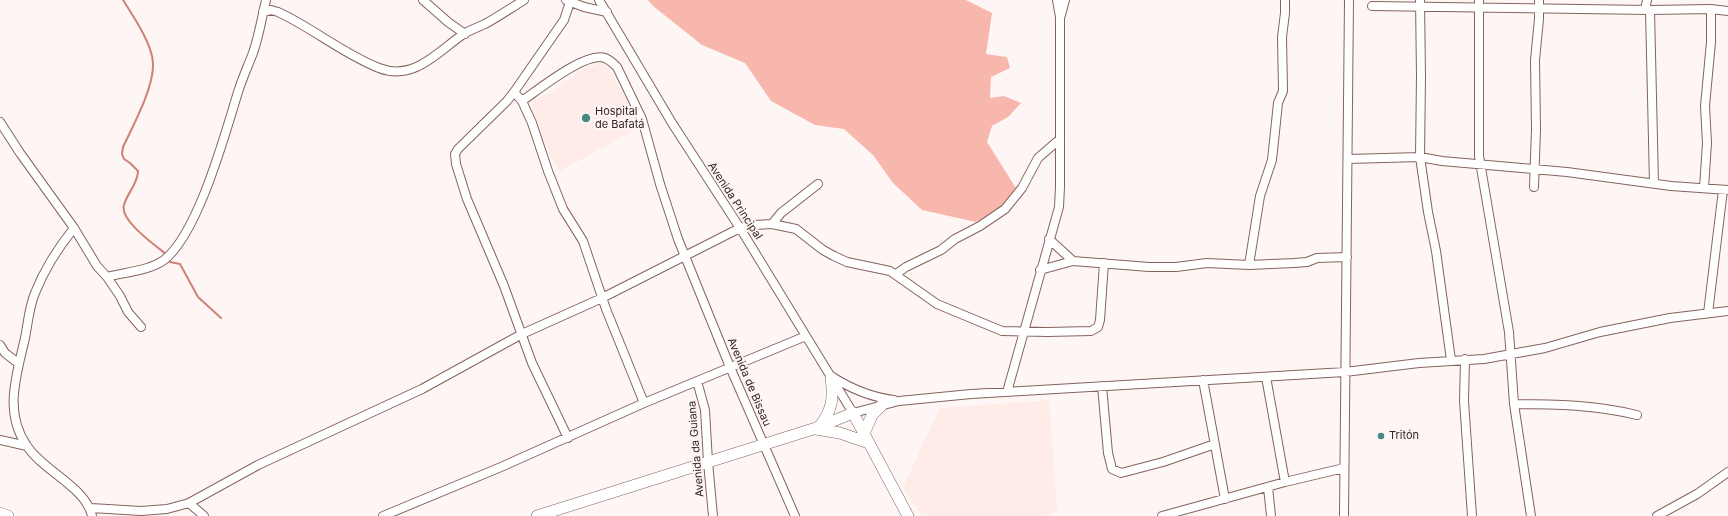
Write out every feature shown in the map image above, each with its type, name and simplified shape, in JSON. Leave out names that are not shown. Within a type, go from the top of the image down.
[{"type":"main road","points":[[817,427],[828,416],[832,407],[833,396],[830,376]]},
{"type":"main road","points":[[867,438],[872,415],[882,405]]},
{"type":"main road","points":[[537,516],[817,427],[853,413],[908,516]]},
{"type":"main road","points":[[817,427],[867,438]]},
{"type":"main road","points":[[0,513],[8,516]]},
{"type":"street","points":[[107,276],[154,265],[164,260],[173,252],[184,234],[199,207],[242,80],[254,52],[266,0]]},
{"type":"street","points":[[423,0],[448,22],[465,34]]},
{"type":"street","points":[[263,12],[271,10],[278,12],[345,51],[380,69],[402,72],[418,67],[430,60],[465,34],[485,24],[524,0]]},
{"type":"street","name":"Avenida Principal","points":[[599,0],[672,123],[740,228],[853,413]]},
{"type":"street","points":[[1007,392],[1040,270],[1059,207],[1060,17],[1057,0]]},
{"type":"street","points":[[1060,17],[1065,0]]},
{"type":"street","points":[[1249,265],[1260,196],[1272,160],[1278,103],[1283,91],[1282,37],[1286,13],[1285,0]]},
{"type":"street","points":[[1344,516],[1349,0]]},
{"type":"street","points":[[1592,0],[1592,9]]},
{"type":"street","points":[[1647,0],[1654,184]]},
{"type":"street","points":[[568,438],[532,363],[504,286],[467,199],[455,160],[458,149],[462,144],[507,101],[514,92],[564,20],[568,1],[607,12]]},
{"type":"street","points":[[1479,3],[1478,137],[1480,165],[1505,306],[1511,355],[1514,404],[1532,516]]},
{"type":"street","points":[[1372,6],[1479,3],[1523,9],[1539,4],[1592,9],[1711,9],[1728,11]]},
{"type":"street","points":[[1420,4],[1420,157],[1428,212],[1436,251],[1451,360]]},
{"type":"street","points":[[1534,187],[1536,129],[1535,60],[1539,4]]},
{"type":"street","points":[[1704,188],[1707,143],[1705,106],[1712,42],[1711,9]]},
{"type":"street","name":"Avenida de Bissau","points":[[522,101],[582,61],[594,57],[604,57],[617,67],[642,119],[660,184],[685,256],[730,367],[795,516]]},
{"type":"street","points":[[514,92],[522,101],[532,122],[548,171],[563,209],[583,241],[602,298],[644,403]]},
{"type":"street","points":[[0,122],[20,154],[74,228],[97,266],[107,276],[128,312],[142,327]]},
{"type":"street","points":[[896,274],[906,267],[936,253],[954,240],[980,226],[1004,209],[1022,188],[1038,158],[1060,139]]},
{"type":"street","points":[[1348,159],[1420,157],[1654,184],[1725,190],[1708,313]]},
{"type":"street","points":[[772,224],[781,213],[818,184]]},
{"type":"street","points":[[74,228],[62,243],[35,293],[18,363],[14,387],[14,412],[15,418],[27,446],[83,498],[92,512],[167,509],[189,503],[258,465],[422,389],[522,334],[602,298],[740,228],[754,225],[772,224],[796,229],[823,250],[834,256],[847,262],[890,271],[923,295],[954,312],[1002,331],[1091,331],[1098,327],[1100,320],[1104,263]]},
{"type":"street","points":[[1049,239],[1074,261]]},
{"type":"street","points":[[1040,270],[1074,261],[1149,267],[1176,267],[1207,262],[1249,265],[1294,264],[1307,262],[1317,258],[1347,257]]},
{"type":"street","points":[[853,413],[899,401],[1007,392],[1345,372],[1451,360],[1484,359],[1511,355],[1560,344],[1592,334],[1636,324],[1728,311]]},
{"type":"street","points":[[383,516],[568,438],[644,403],[806,336]]},
{"type":"street","points":[[0,345],[5,353],[18,363]]},
{"type":"street","points":[[1465,359],[1464,401],[1472,516]]},
{"type":"street","points":[[830,376],[862,393],[878,398],[899,401]]},
{"type":"street","points":[[1266,377],[1285,482]]},
{"type":"street","points":[[1203,380],[1225,499]]},
{"type":"street","name":"Avenida da Guiana","points":[[697,381],[706,410],[708,462],[713,516]]},
{"type":"street","points":[[1102,386],[1108,453],[1112,469],[1116,472],[1121,473],[1163,462],[1215,444]]},
{"type":"street","points":[[1514,404],[1566,404],[1616,410],[1637,415]]},
{"type":"street","points":[[0,440],[27,446]]},
{"type":"street","points":[[1162,516],[1268,488],[1285,482],[1344,468]]},
{"type":"street","points":[[1657,516],[1697,494],[1728,472]]},
{"type":"street","points":[[1268,488],[1271,516]]},
{"type":"street","points":[[189,503],[204,516]]},
{"type":"shaded area","points":[[648,0],[966,0],[992,13],[986,54],[1007,57],[1010,68],[991,77],[990,98],[1004,96],[1021,103],[1008,117],[992,126],[987,142],[1019,193],[1004,206],[976,222],[922,210],[893,183],[873,155],[844,129],[815,125],[771,101],[745,63],[702,45],[653,6]]},
{"type":"shaded area","name":"Hospital de Bafatá","points":[[604,61],[642,126],[560,171],[549,155],[549,151],[532,109],[532,101],[550,93],[588,65],[590,67]]},
{"type":"shaded area","points":[[1049,400],[1057,510],[1045,516],[922,516],[903,487],[940,408]]},
{"type":"waterway","points":[[123,0],[137,22],[150,48],[153,64],[147,95],[123,147],[122,154],[124,159],[138,171],[138,176],[125,201],[124,211],[132,225],[166,254]]},
{"type":"waterway","points":[[168,258],[170,262],[180,264],[198,297],[221,318]]},
{"type":"place","name":"Hospital de Bafatá","points":[[586,118]]},
{"type":"place","name":"Tritón","points":[[1381,436]]}]
